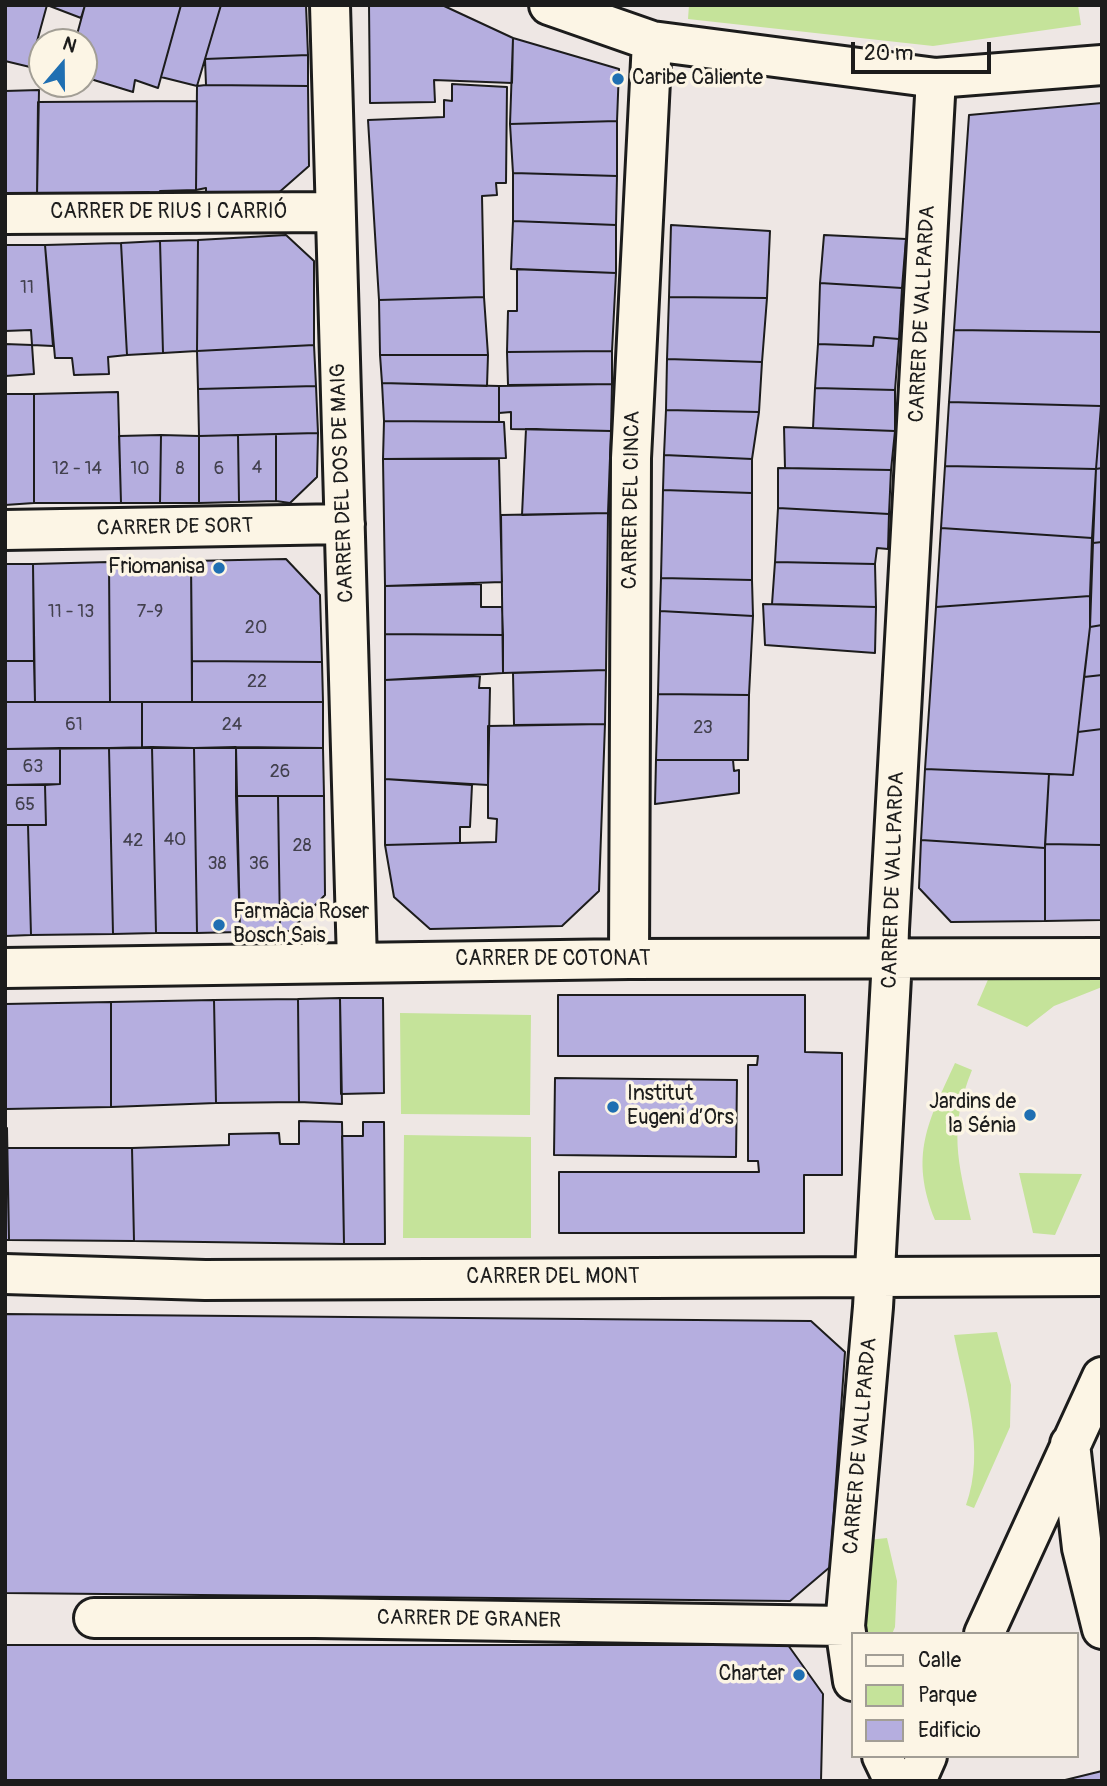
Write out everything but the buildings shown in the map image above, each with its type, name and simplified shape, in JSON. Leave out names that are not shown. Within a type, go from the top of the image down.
[{"type":"street","name":"CARRER DEL DOS DE MAIG","points":[[330,5],[357,962]]},
{"type":"street","points":[[548,5],[652,41],[936,78],[1102,65]]},
{"type":"street","name":"CARRER DEL CINCA","points":[[629,959],[631,458],[652,41]]},
{"type":"street","name":"CARRER DE VALLPARDA","points":[[852,1674],[845,1626],[875,1277],[891,977],[888,961],[936,78]]},
{"type":"street","name":"CARRER DE RIUS I CARRIÓ","points":[[5,214],[334,212]]},
{"type":"street","name":"CARRER DE SORT","points":[[5,530],[345,524]]},
{"type":"street","name":"CARRER DE COTONAT","points":[[5,968],[629,959],[888,961],[1102,958]]},
{"type":"street","name":"CARRER DEL MONT","points":[[5,1274],[205,1280],[1102,1276]]},
{"type":"street","points":[[985,1632],[1102,1377]]},
{"type":"street","points":[[1070,1444],[1082,1548],[1102,1629]]},
{"type":"street","name":"CARRER DE GRANER","points":[[94,1618],[315,1618],[845,1626]]},
{"type":"street","points":[[883,1758],[894,1781]]},
{"type":"street","points":[[916,1781],[927,1758]]},
{"type":"green space","points":[[689,5],[1078,5],[1081,25],[933,46],[688,19]]},
{"type":"green space","points":[[1102,967],[1102,987],[1054,1006],[1027,1027],[977,1005],[993,968]]},
{"type":"green space","points":[[400,1013],[531,1015],[530,1115],[401,1114]]},
{"type":"green space","points":[[955,1063],[972,1070],[960,1110],[958,1128],[959,1162],[971,1220],[935,1220],[923,1176],[925,1139]]},
{"type":"green space","points":[[404,1135],[531,1137],[531,1238],[403,1238]]},
{"type":"green space","points":[[1019,1173],[1082,1174],[1055,1235],[1033,1233]]},
{"type":"green space","points":[[997,1332],[1011,1385],[1010,1427],[974,1508],[966,1505],[974,1463],[972,1420],[954,1335]]},
{"type":"green space","points":[[887,1538],[897,1581],[893,1632],[862,1632],[868,1540]]},
{"type":"place","name":"Caribe Caliente","points":[[618,79]]},
{"type":"place","name":"Friomanisa","points":[[219,568]]},
{"type":"place","name":"Farmàcia Roser Bosch Sais","points":[[219,925]]},
{"type":"place","name":"Institut Eugeni d’Ors","points":[[613,1107]]},
{"type":"place","name":"Jardins de la Sénia","points":[[1030,1115]]},
{"type":"place","name":"Charter","points":[[799,1675]]}]
